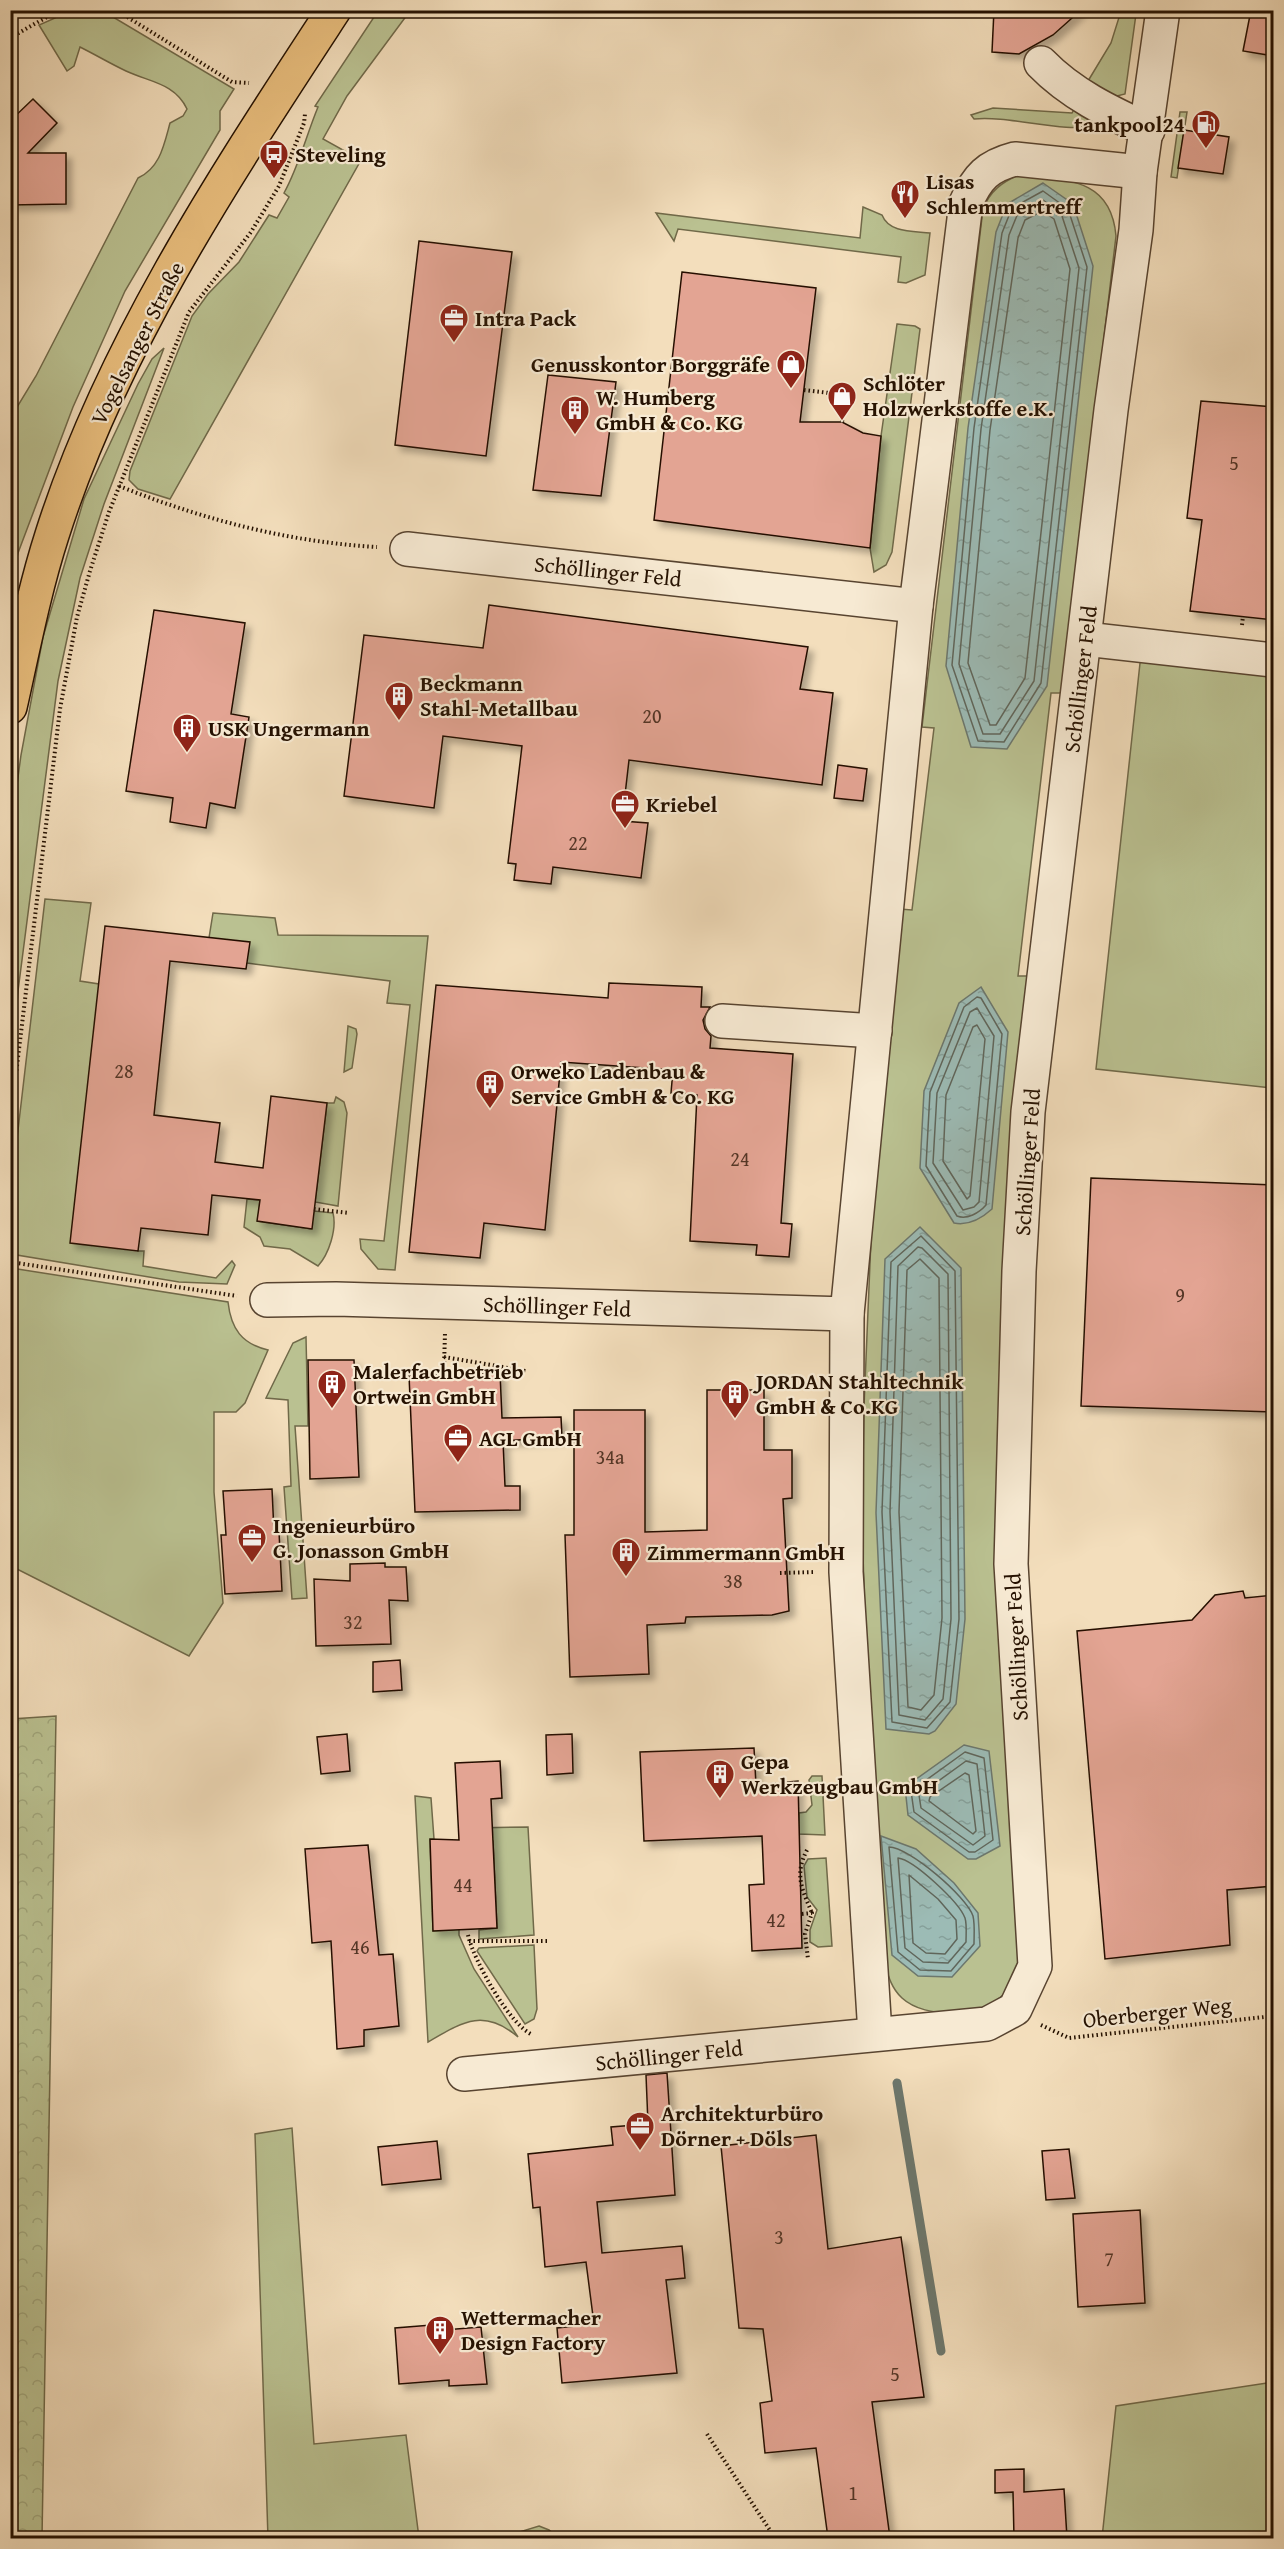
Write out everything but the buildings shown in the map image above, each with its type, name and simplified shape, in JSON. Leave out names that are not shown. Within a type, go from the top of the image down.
[{"type":"main road","name":"Vogelsanger Straße","points":[[10,707],[30,613],[52,534],[106,399],[177,262],[334,10]]},
{"type":"street","name":"Schöllinger Feld","points":[[464,2074],[987,2024],[1015,2009],[1035,1966],[1011,1564],[1019,1271],[1028,1112],[1084,639],[1136,230],[1140,172],[1148,130],[1163,10]]},
{"type":"street","points":[[1041,63],[1061,84],[1100,108],[1148,130]]},
{"type":"street","points":[[875,2034],[846,1572],[847,1314],[916,606],[966,203],[974,184],[985,171],[999,163],[1015,159],[1140,172]]},
{"type":"street","name":"Schöllinger Feld","points":[[407,549],[916,606]]},
{"type":"street","points":[[1084,639],[1273,660]]},
{"type":"street","points":[[722,1021],[875,1031]]},
{"type":"street","name":"Schöllinger Feld","points":[[267,1300],[356,1299],[847,1314]]},
{"type":"path","points":[[10,38],[59,10]]},
{"type":"path","points":[[10,1124],[50,782],[66,671],[90,570],[119,486],[189,312],[251,232],[279,186],[306,115],[250,83],[232,82],[116,10]]},
{"type":"path","points":[[804,390],[846,395],[842,422]]},
{"type":"path","points":[[119,486],[176,508],[252,529],[329,544],[407,549]]},
{"type":"path","points":[[315,1209],[349,1213]]},
{"type":"path","points":[[10,1262],[107,1279],[267,1300]]},
{"type":"path","points":[[444,1366],[445,1339]]},
{"type":"path","points":[[444,1357],[526,1371]]},
{"type":"path","points":[[807,1850],[800,1875],[802,1895],[812,1913],[805,1934],[808,1959]]},
{"type":"path","points":[[802,1914],[812,1913]]},
{"type":"path","points":[[543,2038],[526,2032],[512,2016],[471,1951],[469,1938],[549,1941]]},
{"type":"path","name":"Oberberger Weg","points":[[1015,2009],[1070,2038],[1274,2016]]},
{"type":"path","points":[[707,2434],[776,2538]]},
{"type":"green space","points":[[73,10],[103,11],[234,89],[220,111],[220,130],[125,291],[73,407],[18,553],[11,582],[11,417],[36,376],[138,178],[156,162],[170,123],[183,116],[187,109],[182,100],[168,88],[126,71],[80,47],[74,66],[67,71],[39,25]]},
{"type":"green space","points":[[378,11],[410,11],[347,96],[323,139],[361,160],[170,499],[138,489],[129,480],[130,471],[192,316],[208,294],[239,262],[269,215],[277,218],[289,197],[284,193],[318,107],[315,106]]},
{"type":"green space","points":[[1121,11],[1136,14],[1125,94],[1113,97],[1085,86],[1111,43]]},
{"type":"green space","points":[[1077,104],[1102,117],[1095,125],[1069,127],[988,118],[974,119],[971,115],[993,108],[1072,113]]},
{"type":"green space","points":[[1180,112],[1187,112],[1177,178],[1171,177]]},
{"type":"green space","points":[[1019,175],[1069,181],[1095,192],[1105,202],[1112,217],[1116,236],[1062,693],[1051,693],[1018,976],[1028,976],[1001,1642],[1019,1961],[1009,1987],[994,2002],[954,2013],[925,2010],[902,1998],[893,1986],[884,1961],[867,1686],[862,1522],[864,1407],[874,1167],[900,909],[912,910],[934,728],[922,727],[983,209],[997,188]]},
{"type":"green space","points":[[863,207],[882,215],[885,221],[896,228],[930,233],[925,275],[906,283],[898,282],[901,257],[678,229],[674,241],[656,213],[860,238]]},
{"type":"green space","points":[[897,324],[915,326],[920,329],[892,552],[886,565],[874,572],[870,548],[881,436]]},
{"type":"green space","points":[[164,348],[104,504],[80,578],[58,681],[18,991],[11,1083],[11,829],[21,755],[43,637],[84,499],[138,384],[152,359]]},
{"type":"green space","points":[[1141,654],[1273,669],[1273,1088],[1096,1069]]},
{"type":"green space","points":[[45,899],[91,903],[80,981],[99,984],[138,1251],[144,1251],[143,1266],[216,1278],[232,1261],[235,1265],[227,1284],[179,1282],[11,1254],[11,1190]]},
{"type":"green space","points":[[213,913],[275,918],[278,935],[428,936],[395,1270],[378,1269],[361,1249],[360,1239],[384,1241],[410,1005],[387,1003],[390,981],[247,963],[209,938]]},
{"type":"green space","points":[[348,1026],[356,1029],[357,1034],[352,1068],[344,1072]]},
{"type":"green space","points":[[336,1097],[344,1102],[347,1113],[338,1206],[315,1202],[327,1103],[334,1103]]},
{"type":"green space","points":[[247,1199],[260,1200],[258,1221],[311,1229],[314,1211],[333,1213],[334,1226],[331,1241],[326,1255],[318,1266],[290,1249],[264,1246],[260,1237],[244,1227]]},
{"type":"green space","points":[[11,1268],[228,1302],[232,1320],[239,1334],[251,1344],[268,1350],[245,1403],[236,1412],[214,1412],[214,1492],[223,1603],[189,1656],[11,1566]]},
{"type":"green space","points":[[306,1337],[308,1426],[295,1426],[307,1598],[292,1599],[284,1487],[291,1486],[288,1400],[266,1398],[293,1343]]},
{"type":"green space","points":[[56,1716],[42,2538],[11,2538],[11,1719]]},
{"type":"green space","points":[[812,1776],[822,1776],[825,1835],[799,1834],[799,1813],[806,1812],[812,1805],[809,1780]]},
{"type":"green space","points":[[415,1796],[431,1798],[434,1839],[430,1840],[433,1931],[459,1929],[459,1935],[474,1969],[518,2037],[494,2022],[483,2020],[462,2024],[428,2042]]},
{"type":"green space","points":[[528,1827],[534,1935],[479,1939],[479,1930],[497,1928],[493,1841],[472,1828]]},
{"type":"green space","points":[[826,1858],[832,1946],[818,1947],[810,1942],[810,1930],[817,1910],[807,1897],[804,1866],[808,1859]]},
{"type":"green space","points":[[534,1945],[537,2009],[534,2019],[525,2024],[477,1951],[479,1948]]},
{"type":"green space","points":[[292,2128],[314,2444],[406,2435],[419,2538],[268,2538],[255,2134]]},
{"type":"green space","points":[[1273,2382],[1273,2538],[1102,2538],[1116,2406]]},
{"type":"green space","points":[[539,2526],[549,2530],[558,2538],[500,2538]]},
{"type":"water","points":[[1043,183],[1073,204],[1093,266],[1047,686],[1007,749],[971,747],[946,666],[968,428],[996,232],[1007,204]]},
{"type":"water","points":[[981,987],[1008,1032],[992,1209],[975,1221],[959,1224],[954,1223],[920,1168],[924,1091],[959,1003]]},
{"type":"water","points":[[920,1227],[961,1268],[965,1619],[956,1704],[935,1731],[929,1734],[886,1729],[876,1513],[885,1259]]},
{"type":"water","points":[[964,1745],[989,1751],[1000,1846],[976,1859],[968,1859],[908,1815],[905,1787]]},
{"type":"water","points":[[881,1836],[916,1849],[954,1883],[978,1913],[980,1946],[952,1977],[918,1976],[892,1955]]},
{"type":"waterway","points":[[897,2083],[941,2351]]},
{"type":"place","name":"tankpool24","points":[[1206,150]]},
{"type":"place","name":"Steveling","points":[[274,180]]},
{"type":"place","name":"Lisas Schlemmertreff","points":[[905,220]]},
{"type":"place","name":"Intra Pack","points":[[454,344]]},
{"type":"place","name":"Genusskontor Borggräfe","points":[[791,390]]},
{"type":"place","name":"Schlöter Holzwerkstoffe e.K.","points":[[842,422]]},
{"type":"place","name":"W. Humberg GmbH & Co. KG","points":[[575,436]]},
{"type":"place","name":"Beckmann Stahl-Metallbau","points":[[399,722]]},
{"type":"place","name":"USK Ungermann","points":[[187,754]]},
{"type":"place","name":"Kriebel","points":[[625,830]]},
{"type":"place","name":"Orweko Ladenbau & Service GmbH & Co. KG","points":[[490,1110]]},
{"type":"place","name":"Malerfachbetrieb Ortwein GmbH","points":[[332,1410]]},
{"type":"place","name":"JORDAN Stahltechnik GmbH & Co.KG","points":[[735,1420]]},
{"type":"place","name":"AGL GmbH","points":[[458,1464]]},
{"type":"place","name":"Ingenieurbüro G. Jonasson GmbH","points":[[252,1564]]},
{"type":"place","name":"Zimmermann GmbH","points":[[626,1578]]},
{"type":"place","name":"Gepa Werkzeugbau GmbH","points":[[720,1800]]},
{"type":"place","name":"Architekturbüro Dörner + Döls","points":[[640,2152]]},
{"type":"place","name":"Wettermacher Design Factory","points":[[440,2356]]}]
